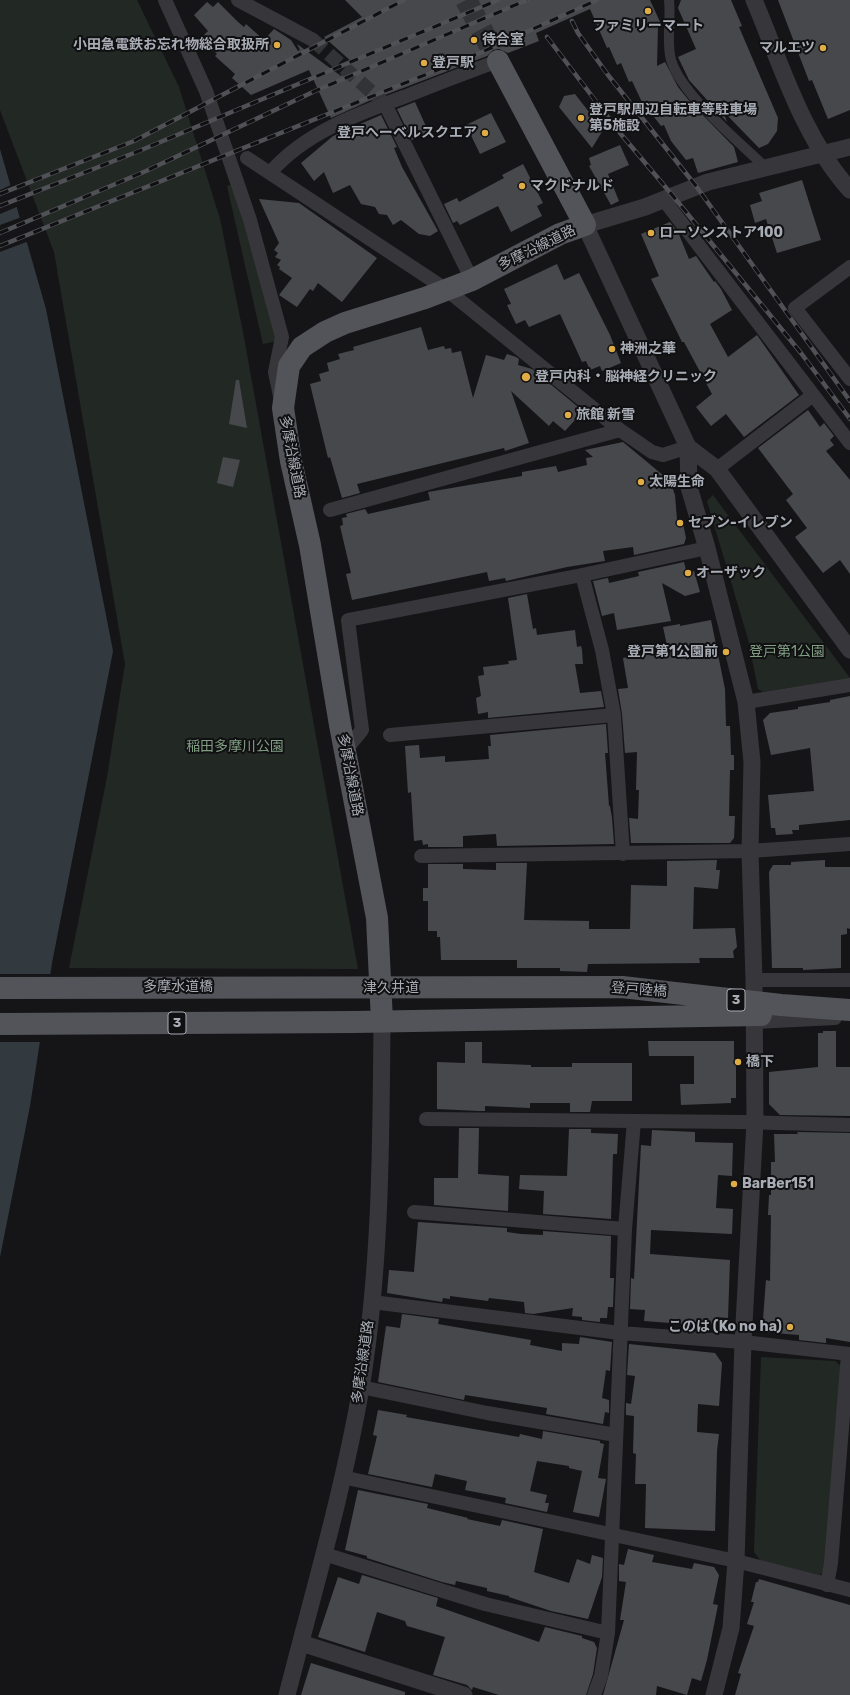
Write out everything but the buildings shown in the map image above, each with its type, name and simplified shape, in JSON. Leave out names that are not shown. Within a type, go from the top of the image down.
[{"type":"main road","name":"多摩沿線道路","points":[[382,1021],[377,918],[346,754],[305,515],[291,461],[283,408],[289,366],[298,352],[308,342],[325,332],[345,324],[472,280],[560,234],[585,225],[498,61]]},
{"type":"main road","name":"登戸陸橋","points":[[426,988],[622,987],[781,1005],[850,1010]]},
{"type":"main road","name":"多摩水道橋","points":[[0,988],[355,988]]},
{"type":"main road","name":"津久井道","points":[[355,988],[426,988]]},
{"type":"main road","name":"登戸陸橋","points":[[382,1021],[788,1015],[850,1010]]},
{"type":"main road","name":"3","points":[[0,1024],[382,1021]]},
{"type":"street","points":[[165,0],[206,91],[250,220],[282,337],[275,372],[283,408]]},
{"type":"street","points":[[238,0],[313,40]]},
{"type":"street","points":[[669,0],[670,54],[673,68],[679,79],[701,105],[766,168]]},
{"type":"street","points":[[754,0],[805,122],[822,154],[850,190]]},
{"type":"street","points":[[270,173],[280,161],[324,130],[385,104],[498,61]]},
{"type":"street","points":[[385,104],[472,280]]},
{"type":"street","points":[[714,1695],[731,1628],[736,1561],[743,1342],[755,1122],[755,1022],[750,851],[752,762],[746,702],[707,548],[689,487],[688,447],[585,225],[645,207],[708,182],[850,147]]},
{"type":"street","points":[[247,158],[446,290],[620,430],[652,452],[663,455],[688,447]]},
{"type":"street","points":[[664,200],[850,443]]},
{"type":"street","points":[[850,267],[795,308],[850,379]]},
{"type":"street","points":[[717,470],[813,395]]},
{"type":"street","points":[[330,510],[620,430]]},
{"type":"street","points":[[688,447],[717,470],[850,650]]},
{"type":"street","points":[[346,754],[348,747],[362,730],[348,620],[582,576],[707,548]]},
{"type":"street","points":[[582,576],[602,650],[614,715],[623,854]]},
{"type":"street","points":[[746,702],[850,685]]},
{"type":"street","points":[[390,735],[614,715]]},
{"type":"street","points":[[421,856],[750,851],[850,844]]},
{"type":"street","points":[[754,980],[850,980]]},
{"type":"street","points":[[755,1022],[850,1017]]},
{"type":"street","name":"多摩沿線道路","points":[[288,1695],[324,1554],[361,1387],[372,1302],[378,1209],[382,1021]]},
{"type":"street","points":[[426,1119],[755,1122],[850,1125]]},
{"type":"street","points":[[594,1695],[601,1676],[608,1633],[625,1229],[634,1121]]},
{"type":"street","points":[[414,1212],[625,1229]]},
{"type":"street","points":[[372,1302],[620,1333],[743,1342],[849,1354],[831,1563],[827,1585]]},
{"type":"street","points":[[361,1387],[487,1413],[616,1435]]},
{"type":"street","points":[[342,1477],[612,1536],[736,1561],[850,1590]]},
{"type":"street","points":[[324,1554],[485,1604],[608,1633]]},
{"type":"street","points":[[301,1642],[464,1695]]},
{"type":"green space","name":"稲田多摩川公園","points":[[0,0],[137,0],[179,87],[220,219],[243,332],[358,969],[69,968],[107,777],[125,664],[54,252],[0,110]]},
{"type":"green space","points":[[233,184],[277,341],[263,344],[227,186]]},
{"type":"green space","name":"登戸第1公園","points":[[713,495],[850,678],[763,692],[758,689],[748,639],[707,501]]},
{"type":"green space","points":[[761,1357],[835,1361],[841,1366],[824,1570],[820,1575],[761,1561],[754,1552]]},
{"type":"shaded area","points":[[0,149],[46,309],[113,651],[52,963],[30,1106],[0,1257]]},
{"type":"pier","points":[[13,184],[19,206],[0,214],[0,190]]},
{"type":"pier","points":[[22,217],[29,241],[0,252],[0,225]]},
{"type":"pier","points":[[0,974],[52,974],[42,1042],[0,1042]]},
{"type":"tunnel","points":[[466,0],[498,61]]},
{"type":"tunnel","points":[[313,40],[385,104]]},
{"type":"railway","points":[[0,194],[134,141],[404,0]]},
{"type":"railway","points":[[0,206],[139,151],[498,0]]},
{"type":"railway","points":[[0,233],[146,171],[313,92],[527,0]]},
{"type":"railway","points":[[0,246],[482,52],[597,0]]},
{"type":"railway","points":[[572,21],[578,33],[608,75],[696,186],[850,401]]},
{"type":"railway","points":[[547,37],[620,133],[801,353],[850,419]]},
{"type":"place","name":"ファミリーマート","points":[[648,11]]},
{"type":"place","name":"待合室","points":[[474,40]]},
{"type":"place","name":"小田急電鉄お忘れ物総合取扱所","points":[[277,45]]},
{"type":"place","name":"マルエツ","points":[[823,48]]},
{"type":"place","name":"登戸駅","points":[[424,63]]},
{"type":"place","name":"登戸駅周辺自転車等駐車場 第5施設","points":[[581,118]]},
{"type":"place","name":"登戸へーベルスクエア","points":[[485,133]]},
{"type":"place","name":"マクドナルド","points":[[522,186]]},
{"type":"place","name":"ローソンストア100","points":[[651,233]]},
{"type":"place","name":"神洲之華","points":[[612,349]]},
{"type":"place","name":"登戸内科・脳神経クリニック","points":[[526,377]]},
{"type":"place","name":"旅館 新雪","points":[[568,415]]},
{"type":"place","name":"太陽生命","points":[[641,482]]},
{"type":"place","name":"セブン-イレブン","points":[[680,523]]},
{"type":"place","name":"オーザック","points":[[688,573]]},
{"type":"place","name":"登戸第1公園前","points":[[726,652]]},
{"type":"place","name":"橋下","points":[[738,1062]]},
{"type":"place","name":"BarBer151","points":[[734,1184]]},
{"type":"place","name":"このは (Ko no ha)","points":[[790,1327]]}]
